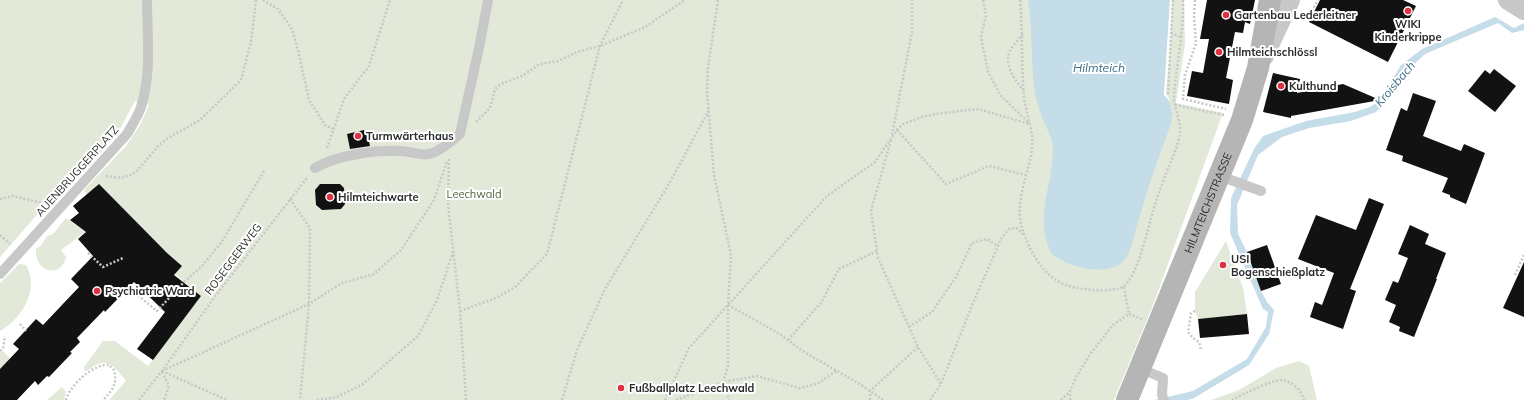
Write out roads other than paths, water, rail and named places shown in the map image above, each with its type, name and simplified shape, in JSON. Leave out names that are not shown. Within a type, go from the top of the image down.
[{"type":"main road","name":"HILMTEICHSTRASSE","points":[[1127,400],[1139,368],[1228,178],[1233,114],[1258,68],[1270,0]]},
{"type":"street","points":[[1258,68],[1290,0]]},
{"type":"street","points":[[1508,0],[1524,10]]},
{"type":"lane","name":"AUENBRUGGERPLATZ","points":[[0,274],[54,213],[128,134],[141,109],[146,90],[148,67],[147,0]]},
{"type":"lane","points":[[318,166],[367,152],[402,151],[428,155],[449,143],[460,134],[488,0]]},
{"type":"lane","points":[[1258,68],[1283,0]]},
{"type":"lane","points":[[1228,178],[1261,191]]},
{"type":"lane","points":[[1139,368],[1163,378],[1163,397]]},
{"type":"water","name":"Hilmteich","points":[[1028,0],[1170,0],[1164,95],[1168,99],[1171,108],[1171,122],[1150,184],[1131,248],[1123,261],[1113,268],[1095,270],[1067,263],[1052,254],[1048,246],[1045,234],[1044,210],[1051,174],[1053,150],[1051,138],[1040,111],[1035,92]]},
{"type":"water","name":"Kroisbach","points":[[1495,17],[1514,28],[1524,23],[1524,30],[1512,33],[1498,23],[1425,54],[1405,73],[1392,96],[1376,112],[1351,121],[1309,128],[1282,137],[1258,155],[1237,205],[1238,234],[1247,252],[1261,291],[1267,302],[1274,310],[1269,334],[1249,365],[1194,398],[1188,400],[1154,400],[1193,391],[1247,359],[1266,327],[1268,312],[1263,309],[1230,233],[1231,198],[1254,149],[1263,136],[1306,121],[1355,112],[1370,107],[1380,100],[1401,65],[1422,49]]},
{"type":"place","name":"WIKI Kinderkrippe","points":[[1408,11]]},
{"type":"place","name":"Gartenbau Lederleitner","points":[[1226,15]]},
{"type":"place","name":"Hilmteichschlössl","points":[[1219,52]]},
{"type":"place","name":"Kulthund","points":[[1281,86]]},
{"type":"place","name":"Turmwärterhaus","points":[[358,136]]},
{"type":"place","name":"Hilmteichwarte","points":[[330,197]]},
{"type":"place","name":"USI Bogenschießplatz","points":[[1223,265]]},
{"type":"place","name":"Psychiatric Ward","points":[[97,291]]},
{"type":"place","name":"Fußballplatz Leechwald","points":[[621,388]]},
{"type":"park label","name":"Leechwald","points":[[474,194]]}]
